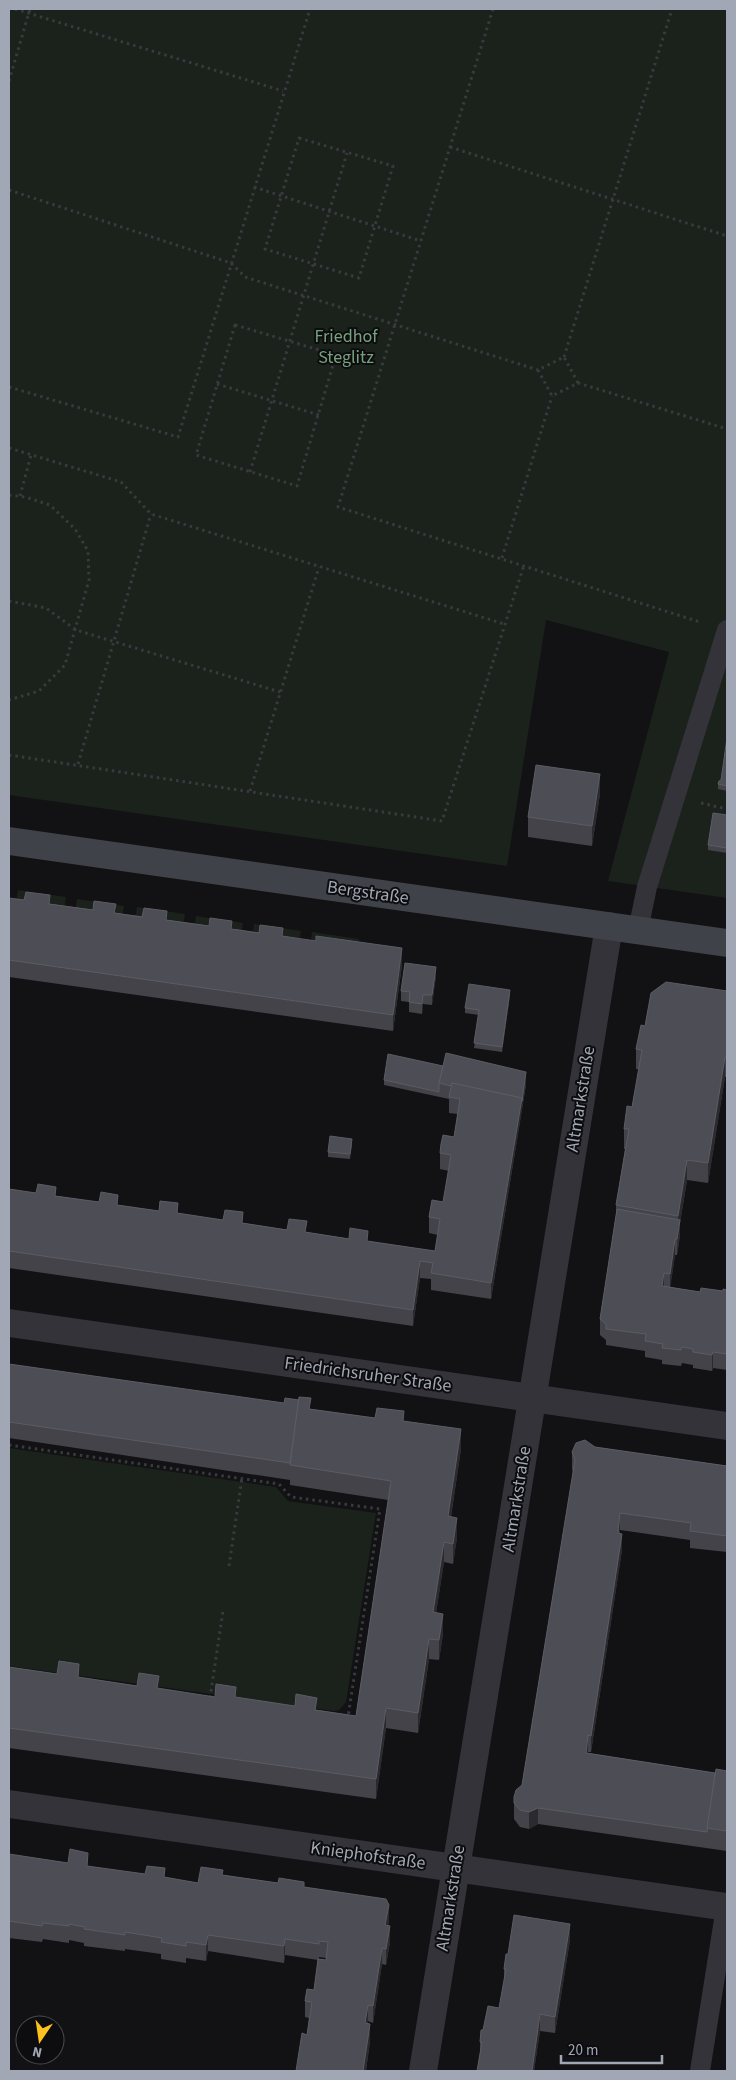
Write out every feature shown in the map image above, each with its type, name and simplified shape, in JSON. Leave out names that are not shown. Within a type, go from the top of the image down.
[{"type":"street","name":"Bergstraße","points":[[9,841],[727,943]]},
{"type":"street","name":"Altmarkstraße","points":[[422,2071],[608,926]]},
{"type":"street","name":"Friedrichsruher Straße","points":[[9,1323],[727,1426]]},
{"type":"street","name":"Kniephofstraße","points":[[9,1804],[727,1907]]},
{"type":"lane","points":[[638,930],[647,887],[727,630]]},
{"type":"lane","points":[[700,2071],[727,1907]]},
{"type":"path","points":[[15,9],[30,11],[284,92]]},
{"type":"path","points":[[9,387],[178,437],[310,9]]},
{"type":"path","points":[[493,9],[338,508],[727,630]]},
{"type":"path","points":[[578,383],[564,357],[672,9]]},
{"type":"path","points":[[9,81],[30,11]]},
{"type":"path","points":[[299,138],[347,152],[393,166],[359,278],[265,250],[299,138]]},
{"type":"path","points":[[450,147],[727,236]]},
{"type":"path","points":[[250,472],[347,152]]},
{"type":"path","points":[[254,187],[421,241]]},
{"type":"path","points":[[9,190],[231,263],[245,277],[394,326],[538,370],[564,357]]},
{"type":"path","points":[[235,325],[290,342],[336,355],[297,486],[196,456],[235,325]]},
{"type":"path","points":[[502,558],[552,396],[538,370]]},
{"type":"path","points":[[552,396],[578,383],[727,429]]},
{"type":"path","points":[[217,384],[319,415]]},
{"type":"path","points":[[9,448],[121,482],[151,514],[504,624]]},
{"type":"path","points":[[20,496],[31,455]]},
{"type":"path","points":[[9,494],[50,505],[75,529],[88,551],[89,580],[65,665],[39,691],[9,700]]},
{"type":"path","points":[[78,764],[151,514]]},
{"type":"path","points":[[9,754],[442,821],[524,565]]},
{"type":"path","points":[[250,791],[318,567]]},
{"type":"path","points":[[9,601],[46,608],[76,630],[280,692]]},
{"type":"path","points":[[9,1445],[279,1484],[291,1496],[380,1509],[348,1717],[338,1715]]},
{"type":"path","points":[[229,1566],[242,1478]]},
{"type":"path","points":[[210,1698],[223,1611]]},
{"type":"path","points":[[200,1696],[220,1699]]},
{"type":"green space","name":"Friedhof Steglitz","points":[[9,9],[727,9],[727,898],[608,881],[669,652],[546,620],[507,866],[9,795]]},
{"type":"green space","points":[[18,890],[66,897],[62,922],[14,916]]},
{"type":"green space","points":[[77,899],[124,906],[120,930],[73,923]]},
{"type":"green space","points":[[137,907],[185,914],[181,938],[133,932]]},
{"type":"green space","points":[[196,916],[243,923],[239,947],[193,940]]},
{"type":"green space","points":[[254,924],[301,931],[297,955],[251,948]]},
{"type":"green space","points":[[312,932],[359,939],[356,958],[309,956]]},
{"type":"green space","points":[[9,1448],[276,1487],[288,1501],[376,1513],[346,1702],[339,1710],[334,1711],[9,1666]]},
{"type":"building","points":[[727,738],[727,786],[718,784],[721,780]]},
{"type":"building","points":[[536,765],[600,774],[592,826],[528,817]]},
{"type":"building","points":[[713,813],[727,815],[727,848],[708,845]]},
{"type":"building","points":[[26,892],[50,895],[49,904],[93,910],[94,901],[116,904],[114,913],[142,917],[144,908],[167,911],[166,920],[209,926],[210,918],[232,921],[231,929],[259,933],[260,925],[283,928],[282,936],[316,941],[316,936],[402,948],[393,1015],[9,960],[9,898],[24,900]]},
{"type":"building","points":[[405,963],[436,967],[432,995],[423,995],[422,1004],[409,1002],[410,992],[401,991]]},
{"type":"building","points":[[666,982],[727,991],[727,1057],[725,1057],[708,1163],[687,1160],[678,1216],[616,1205],[629,1129],[624,1129],[627,1106],[632,1107],[642,1050],[636,1049],[641,1025],[645,1026],[651,993]]},
{"type":"building","points":[[469,984],[510,990],[502,1047],[474,1043],[479,1010],[465,1008]]},
{"type":"building","points":[[446,1053],[526,1072],[522,1101],[522,1098],[452,1083],[451,1086],[439,1083]]},
{"type":"building","points":[[388,1054],[443,1066],[439,1092],[384,1080]]},
{"type":"building","points":[[452,1083],[522,1098],[491,1283],[431,1273],[433,1263],[420,1261],[413,1310],[9,1251],[9,1189],[36,1193],[38,1184],[56,1187],[55,1196],[99,1202],[101,1192],[118,1195],[117,1205],[159,1211],[160,1201],[178,1203],[177,1213],[223,1220],[225,1210],[243,1212],[242,1223],[287,1230],[289,1219],[307,1221],[305,1232],[349,1239],[350,1228],[368,1231],[367,1241],[435,1251],[440,1219],[429,1217],[432,1200],[443,1202],[451,1155],[440,1153],[441,1144],[443,1135],[454,1137],[460,1099],[449,1097]]},
{"type":"building","points":[[330,1136],[352,1139],[350,1154],[328,1152]]},
{"type":"building","points":[[617,1209],[680,1220],[670,1274],[664,1273],[662,1286],[700,1292],[701,1288],[727,1290],[727,1354],[713,1352],[712,1355],[693,1352],[693,1349],[682,1347],[681,1350],[662,1348],[663,1344],[645,1341],[646,1334],[606,1329],[606,1324],[600,1319]]},
{"type":"building","points":[[9,1364],[284,1403],[285,1398],[299,1400],[290,1463],[9,1422]]},
{"type":"building","points":[[299,1397],[311,1398],[309,1409],[375,1418],[377,1408],[404,1411],[403,1421],[461,1429],[448,1516],[457,1518],[453,1544],[444,1542],[433,1612],[443,1614],[439,1640],[429,1639],[418,1713],[386,1708],[376,1779],[9,1728],[9,1667],[57,1674],[59,1661],[79,1664],[78,1677],[137,1686],[139,1673],[159,1676],[157,1688],[215,1697],[216,1684],[236,1687],[235,1697],[295,1706],[296,1694],[317,1698],[315,1710],[356,1716],[391,1481],[290,1465]]},
{"type":"building","points":[[585,1440],[595,1447],[727,1466],[727,1536],[690,1531],[691,1523],[620,1513],[618,1533],[622,1534],[591,1736],[588,1735],[586,1753],[715,1773],[707,1832],[538,1808],[529,1812],[520,1810],[514,1803],[516,1790],[522,1785],[575,1460],[572,1452],[576,1443]]},
{"type":"building","points":[[716,1769],[727,1771],[727,1831],[707,1828]]},
{"type":"building","points":[[70,1849],[88,1853],[87,1866],[145,1874],[147,1866],[165,1868],[164,1877],[198,1883],[201,1867],[223,1870],[222,1875],[278,1883],[279,1878],[304,1882],[304,1887],[386,1899],[389,1905],[385,1925],[390,1926],[386,1949],[382,1948],[373,2006],[368,2005],[365,2023],[370,2024],[363,2071],[296,2071],[302,2033],[307,2035],[312,2002],[305,2001],[307,1989],[314,1990],[318,1959],[326,1960],[328,1942],[319,1941],[319,1944],[285,1939],[284,1946],[208,1935],[206,1945],[186,1942],[186,1946],[161,1942],[162,1938],[125,1932],[125,1935],[84,1929],[85,1927],[69,1924],[69,1926],[43,1923],[42,1926],[9,1921],[9,1854],[68,1863]]},
{"type":"building","points":[[514,1915],[570,1924],[555,2017],[540,2014],[532,2071],[477,2071],[482,2042],[480,2042],[481,2030],[483,2030],[488,2006],[499,2008],[506,1969],[504,1969],[506,1954],[508,1954]]}]
